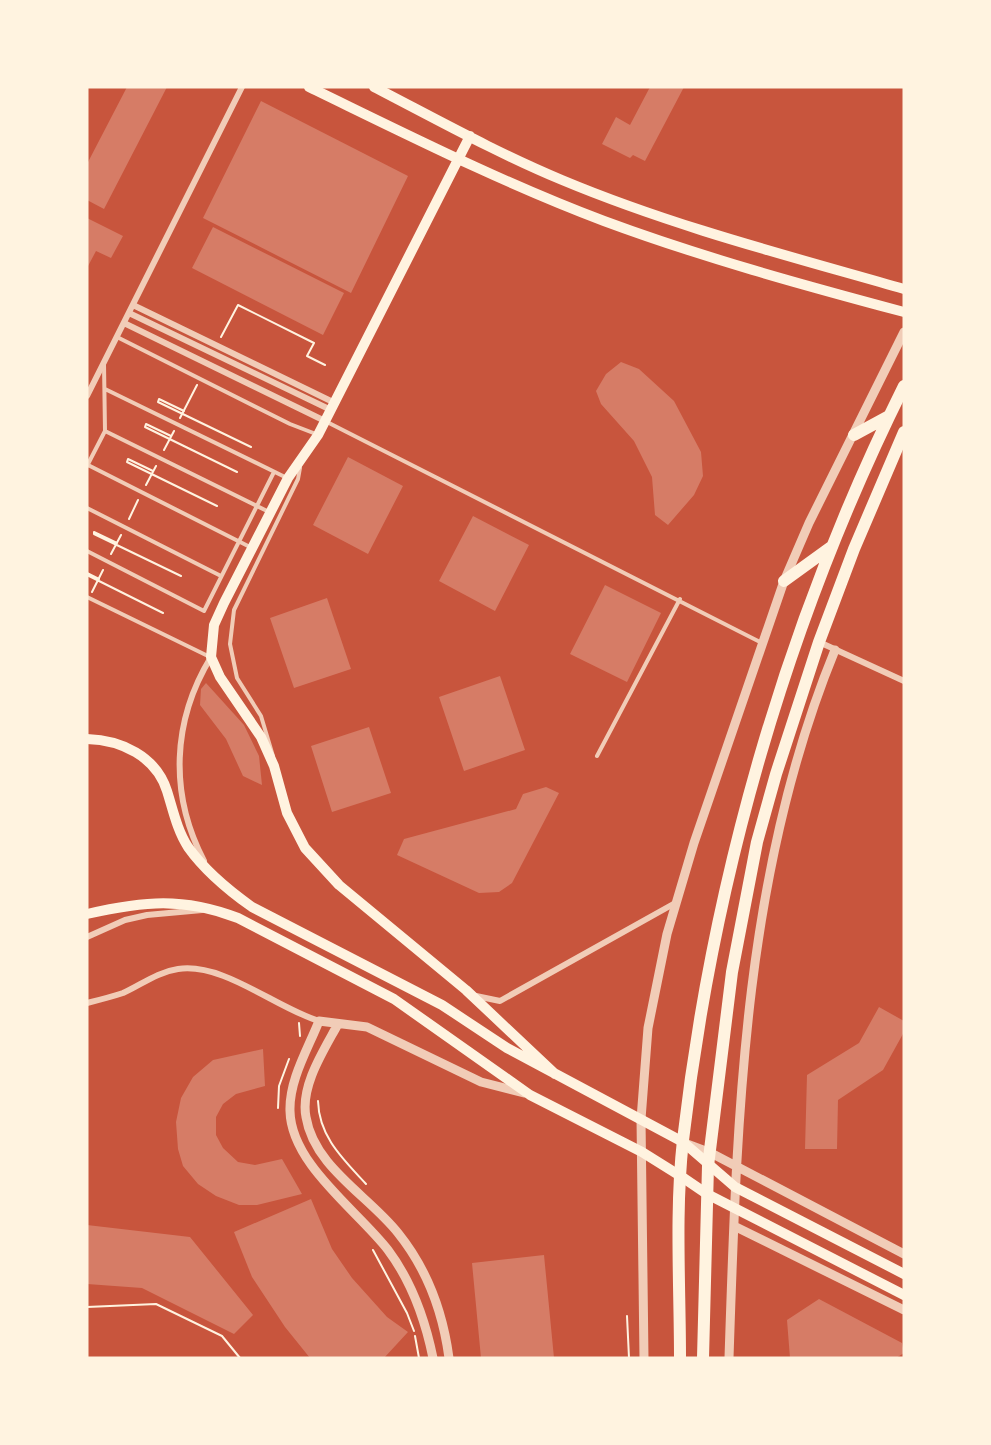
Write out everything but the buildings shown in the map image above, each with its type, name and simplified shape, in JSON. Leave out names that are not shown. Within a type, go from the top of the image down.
[{"type":"highway","points":[[680,1358],[683,1142],[712,957],[738,835],[795,644],[832,547],[904,386]]},
{"type":"highway","points":[[854,435],[889,416]]},
{"type":"highway","points":[[703,1358],[710,1159],[732,972],[755,853],[776,774],[819,642],[854,549],[904,432]]},
{"type":"highway","points":[[784,581],[832,547]]},
{"type":"main road","points":[[309,87],[459,159],[557,202],[684,249],[904,312]]},
{"type":"main road","points":[[374,87],[560,179],[684,225],[904,289]]},
{"type":"main road","points":[[470,136],[333,407],[318,435],[288,478],[252,548],[214,625],[212,657],[220,676],[261,737],[274,766],[287,813],[305,848],[339,885],[466,990],[555,1074]]},
{"type":"main road","points":[[87,739],[103,739],[123,745],[144,757],[159,772],[175,820],[188,846],[228,890],[252,907],[442,1005],[507,1048],[683,1142],[710,1159],[735,1187],[904,1274]]},
{"type":"main road","points":[[87,914],[155,902],[183,902],[213,908],[238,918],[394,999],[530,1095],[642,1152],[707,1194],[904,1295]]},
{"type":"street","points":[[87,396],[242,87]]},
{"type":"street","points":[[133,305],[333,407]]},
{"type":"street","points":[[129,313],[333,407]]},
{"type":"street","points":[[124,323],[325,421]]},
{"type":"street","points":[[644,1358],[640,1199],[641,1119],[648,1028],[657,978],[694,843],[784,581],[809,523],[904,332]]},
{"type":"street","points":[[819,642],[904,681]]},
{"type":"street","points":[[729,1358],[735,1168],[742,1074],[763,904],[788,790],[816,696],[835,650]]},
{"type":"street","points":[[210,872],[193,841],[179,789],[182,733],[188,704],[200,676],[212,657]]},
{"type":"street","points":[[466,990],[480,998],[500,1000],[677,902]]},
{"type":"street","points":[[87,937],[125,920],[147,915],[213,908]]},
{"type":"street","points":[[87,1003],[123,993],[151,977],[178,969],[205,970],[230,979],[299,1014],[319,1021],[367,1027],[481,1082],[530,1095]]},
{"type":"street","points":[[319,1021],[292,1090],[292,1128],[310,1164],[372,1232],[402,1272],[419,1306],[433,1358]]},
{"type":"street","points":[[338,1024],[321,1054],[308,1088],[305,1116],[314,1141],[323,1154],[399,1233],[419,1262],[437,1302],[449,1358]]},
{"type":"street","points":[[710,1159],[735,1168],[904,1254]]},
{"type":"street","points":[[734,1226],[904,1310]]},
{"type":"lane","points":[[117,338],[290,424],[318,435]]},
{"type":"lane","points":[[104,363],[105,431],[87,466],[252,548]]},
{"type":"lane","points":[[105,389],[288,478]]},
{"type":"lane","points":[[325,421],[680,599],[762,643]]},
{"type":"lane","points":[[105,431],[270,513]]},
{"type":"lane","points":[[274,766],[273,751],[261,716],[237,678],[230,644],[234,610],[298,479],[302,459]]},
{"type":"lane","points":[[87,551],[204,611],[274,472]]},
{"type":"lane","points":[[87,508],[221,576]]},
{"type":"lane","points":[[87,597],[212,657]]},
{"type":"lane","points":[[597,756],[680,599]]},
{"type":"path","points":[[237,305],[314,343],[307,356],[325,365]]},
{"type":"path","points":[[184,411],[159,399],[158,402],[251,447]]},
{"type":"path","points":[[171,436],[146,424],[145,427],[237,472]]},
{"type":"path","points":[[153,471],[128,459],[127,462],[217,506]]},
{"type":"path","points":[[117,543],[94,532],[181,576]]},
{"type":"path","points":[[87,574],[99,579]]},
{"type":"path","points":[[87,574],[163,613]]},
{"type":"path","points":[[318,1092],[319,1119],[323,1129],[335,1150],[369,1187],[367,1201]]},
{"type":"path","points":[[87,1307],[156,1304],[222,1336],[240,1358]]},
{"type":"path","points":[[627,1317],[629,1358]]}]
